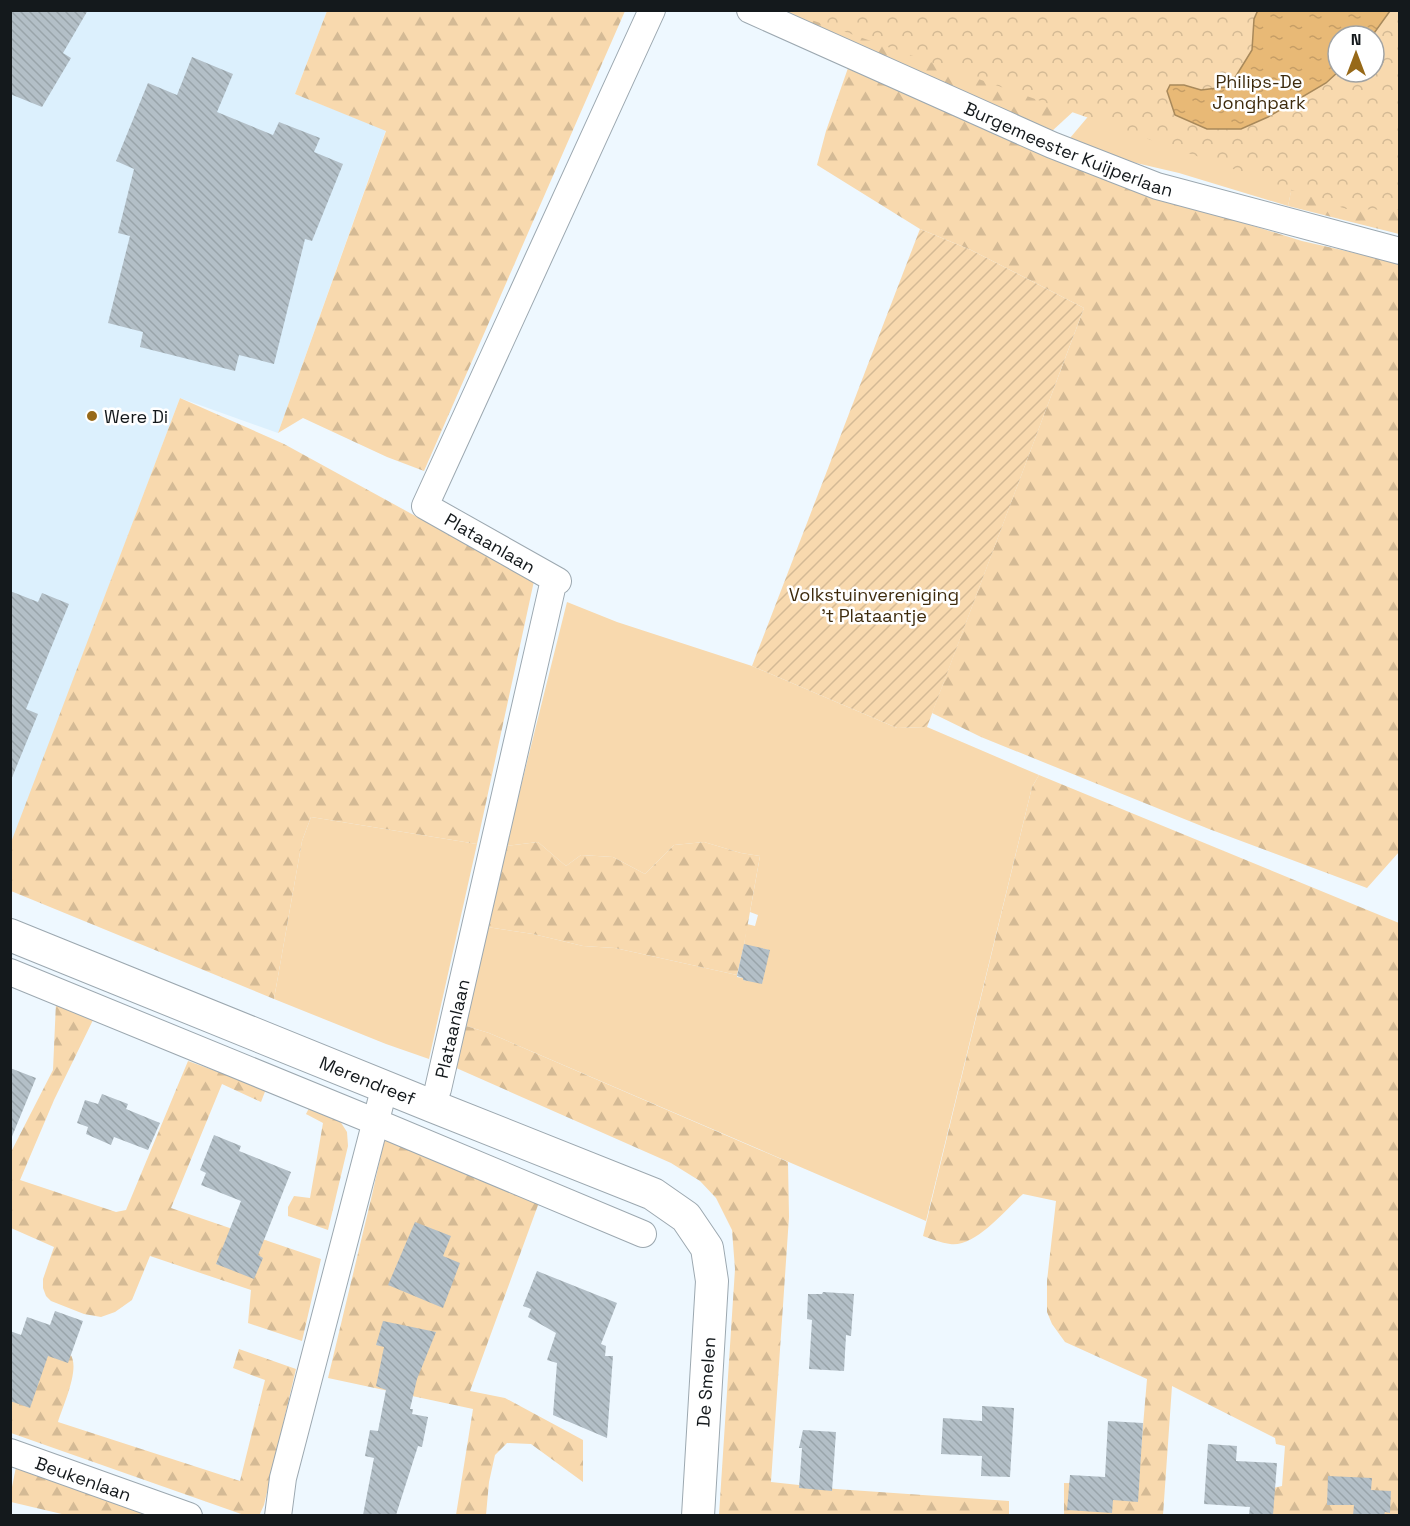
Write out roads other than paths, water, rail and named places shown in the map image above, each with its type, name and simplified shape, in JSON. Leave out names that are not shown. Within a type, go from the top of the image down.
[{"type":"street","name":"Plataanlaan","points":[[432,1106],[553,584],[558,581],[425,506],[652,10]]},
{"type":"street","name":"Burgemeester Kuijperlaan","points":[[750,10],[1052,145],[1157,186],[1400,252]]},
{"type":"street","name":"Merendreef","points":[[10,935],[653,1194],[686,1217],[707,1248]]},
{"type":"street","name":"Merendreef","points":[[10,972],[643,1234]]},
{"type":"street","points":[[278,1515],[283,1478],[386,1087]]},
{"type":"street","name":"De Smelen","points":[[698,1515],[712,1281],[707,1248]]},
{"type":"street","name":"Beukenlaan","points":[[10,1452],[189,1515]]},
{"type":"water","points":[[1258,10],[1390,11],[1381,24],[1326,24],[1326,83],[1268,117],[1241,129],[1207,129],[1175,115],[1167,91],[1170,85],[1184,85],[1201,90],[1226,87],[1236,76],[1252,50],[1254,19]]},
{"type":"place","name":"Were Di","points":[[92,416]]},
{"type":"park label","name":"Philips-De Jonghpark","points":[[1259,91]]},
{"type":"park label","name":"Volkstuinvereniging 't Plataantje","points":[[874,604]]}]
